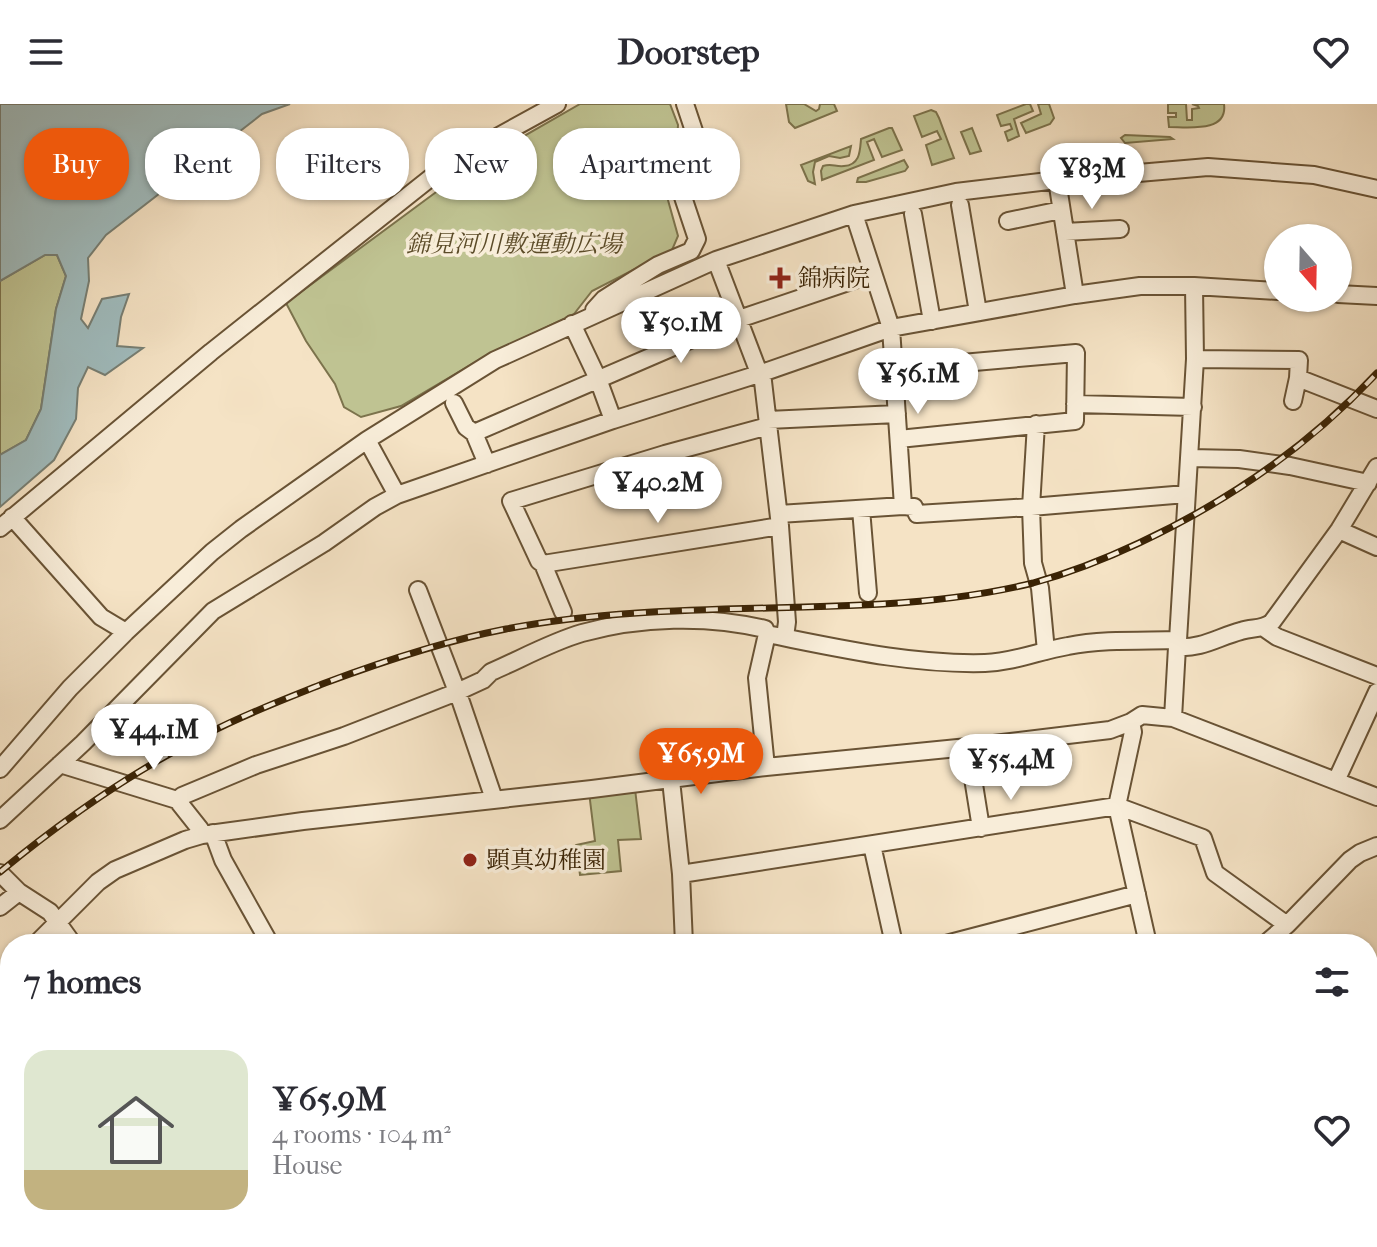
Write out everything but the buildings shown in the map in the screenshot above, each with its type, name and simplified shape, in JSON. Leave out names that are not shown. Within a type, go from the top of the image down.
[{"type":"street","points":[[126,632],[101,617],[6,522],[211,352],[448,164],[557,104]]},
{"type":"street","points":[[588,317],[604,299],[658,265],[691,251],[695,245],[697,239],[681,191],[683,175],[694,162],[696,137],[685,104]]},
{"type":"street","points":[[0,769],[70,688],[126,632],[241,529],[367,440],[495,360],[716,260],[854,214],[956,192],[1057,180],[1208,167],[1314,175],[1377,189]]},
{"type":"street","points":[[1057,180],[1075,295]]},
{"type":"street","points":[[960,205],[978,312]]},
{"type":"street","points":[[1008,221],[1061,210]]},
{"type":"street","points":[[854,214],[891,328],[903,506]]},
{"type":"street","points":[[913,214],[932,321]]},
{"type":"street","points":[[1065,232],[1120,229]]},
{"type":"street","points":[[716,260],[761,373],[780,520],[787,622],[785,637]]},
{"type":"street","points":[[474,433],[739,320],[872,274]]},
{"type":"street","points":[[0,820],[213,611],[397,495],[891,328],[1140,286],[1264,290]]},
{"type":"street","points":[[1173,718],[1193,407],[1194,286]]},
{"type":"street","points":[[1352,295],[1377,296]]},
{"type":"street","points":[[572,324],[613,420]]},
{"type":"street","points":[[894,369],[1076,353],[1075,421],[899,439]]},
{"type":"street","points":[[1195,359],[1299,360],[1293,401]]},
{"type":"street","points":[[1298,378],[1377,409]]},
{"type":"street","points":[[454,403],[466,427],[474,433],[487,464]]},
{"type":"street","points":[[1075,404],[1193,407]]},
{"type":"street","points":[[563,612],[511,501],[768,423],[897,414]]},
{"type":"street","points":[[1036,424],[1031,507],[1033,563],[1040,588],[1046,651]]},
{"type":"street","points":[[367,440],[397,495]]},
{"type":"street","points":[[1190,458],[1239,459],[1290,466],[1368,483]]},
{"type":"street","points":[[767,634],[839,648],[942,662],[1011,661],[1069,646],[1177,644],[1191,648],[1243,630],[1264,628],[1272,622],[1339,530],[1377,467]]},
{"type":"street","points":[[543,564],[780,520],[861,509],[903,506],[914,507],[917,514],[1186,494]]},
{"type":"street","points":[[861,509],[868,593]]},
{"type":"street","points":[[1339,530],[1377,547]]},
{"type":"street","points":[[418,590],[494,799]]},
{"type":"street","points":[[177,800],[256,765],[344,736],[457,692],[483,680],[491,672],[580,633],[654,621],[709,620],[765,629],[767,634],[757,678],[766,767]]},
{"type":"street","points":[[1264,628],[1277,637],[1377,676]]},
{"type":"street","points":[[1336,781],[1377,692]]},
{"type":"street","points":[[46,934],[98,882],[115,870],[160,850],[208,834],[766,767],[1110,730],[1142,715],[1173,718],[1377,797]]},
{"type":"street","points":[[1131,722],[1133,732],[1117,806],[1146,934]]},
{"type":"street","points":[[968,747],[981,828]]},
{"type":"street","points":[[60,764],[177,800],[200,829],[208,834],[264,934]]},
{"type":"street","points":[[671,780],[684,934]]},
{"type":"street","points":[[681,874],[1117,806],[1203,838],[1215,873],[1287,925]]},
{"type":"street","points":[[872,845],[892,934]]},
{"type":"street","points":[[1277,934],[1350,860],[1377,846]]},
{"type":"street","points":[[0,873],[19,892],[50,912],[66,934]]},
{"type":"street","points":[[0,907],[19,892]]},
{"type":"street","points":[[984,934],[1137,894]]},
{"type":"green space","name":"錦見河川敷運動広場","points":[[580,104],[670,104],[678,128],[553,128],[553,200],[668,200],[678,236],[672,250],[592,291],[574,314],[486,356],[401,406],[361,417],[344,407],[335,384],[306,341],[286,303],[425,200],[537,200],[537,129]]},
{"type":"green space","points":[[786,104],[804,104],[816,111],[820,104],[834,104],[837,111],[795,128],[789,122]]},
{"type":"green space","points":[[1030,104],[1033,111],[1014,119],[1019,136],[1008,141],[1005,132],[1012,129],[1010,124],[1001,126],[997,115]]},
{"type":"green space","points":[[1038,104],[1049,104],[1054,118],[1050,124],[1026,133],[1021,123],[1041,114]]},
{"type":"green space","points":[[1168,104],[1186,104],[1187,120],[1192,120],[1192,109],[1199,108],[1192,104],[1224,104],[1224,113],[1213,124],[1169,127],[1168,117],[1176,117],[1176,113],[1168,113]]},
{"type":"green space","points":[[931,110],[939,118],[954,158],[932,165],[926,145],[941,139],[937,131],[922,137],[914,116]]},
{"type":"green space","points":[[892,128],[902,150],[882,157],[874,139],[867,142],[874,160],[822,180],[823,166],[853,163],[858,157],[861,139]]},
{"type":"green space","points":[[972,128],[981,151],[970,154],[961,132]]},
{"type":"green space","points":[[1125,135],[1173,139],[1125,143],[1121,138]]},
{"type":"green space","points":[[851,146],[849,156],[829,156],[815,162],[815,184],[808,181],[801,165]]},
{"type":"green space","points":[[904,160],[908,167],[905,171],[857,182],[858,178]]},
{"type":"green space","points":[[45,255],[57,255],[66,276],[56,309],[41,409],[26,440],[0,455],[0,281]]},
{"type":"green space","points":[[635,789],[641,839],[618,840],[621,871],[580,875],[576,845],[595,841],[589,792]]},
{"type":"water","points":[[0,104],[290,104],[262,114],[244,128],[145,128],[145,200],[151,200],[106,235],[88,258],[89,281],[81,319],[88,328],[102,299],[129,294],[121,317],[117,346],[143,348],[105,375],[88,367],[78,388],[76,419],[54,460],[0,507],[0,455],[26,440],[41,409],[56,309],[66,276],[57,255],[45,255],[0,281]]},
{"type":"railway","points":[[0,872],[99,797],[207,734],[325,683],[437,646],[506,629],[600,616],[940,599],[1015,587],[1073,570],[1172,527],[1236,490],[1296,448],[1377,373]]},
{"type":"place","name":"錦病院","points":[[780,278]]},
{"type":"place","name":"顕真幼稚園","points":[[470,860]]}]
